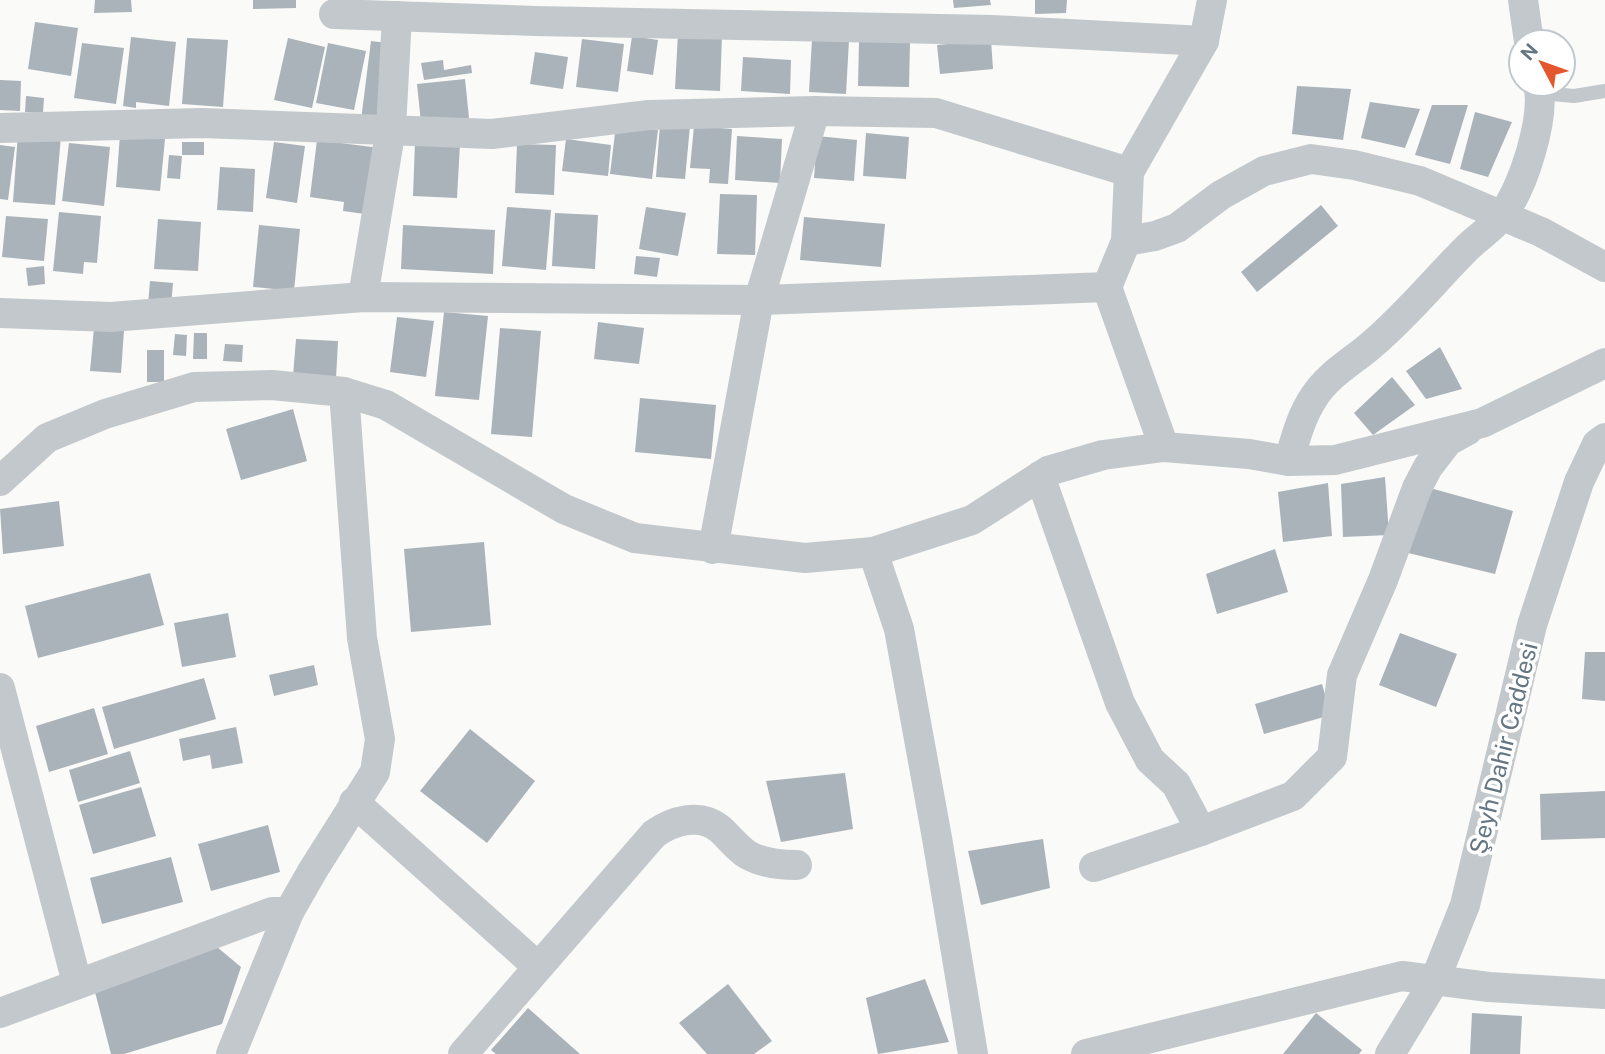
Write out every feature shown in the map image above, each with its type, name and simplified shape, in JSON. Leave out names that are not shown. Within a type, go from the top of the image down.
[{"type":"street","points":[[1164,447],[1107,287],[1126,241],[1129,172],[1205,41],[1212,0]]},
{"type":"street","points":[[1523,0],[1527,28]]},
{"type":"street","points":[[334,14],[992,30],[1205,41]]},
{"type":"street","points":[[363,297],[391,128],[397,16]]},
{"type":"street","points":[[1289,461],[1299,426],[1314,397],[1334,374],[1368,348],[1410,309],[1466,249],[1502,216],[1521,183],[1531,150],[1538,98]]},
{"type":"street","points":[[0,128],[202,123],[391,128],[492,134],[649,115],[815,111],[936,113],[1129,172]]},
{"type":"street","points":[[713,549],[760,300],[815,111]]},
{"type":"street","points":[[1126,241],[1155,236],[1177,228],[1221,195],[1264,171],[1311,159],[1354,165],[1420,181],[1541,232],[1605,267]]},
{"type":"street","points":[[0,313],[111,317],[363,297],[760,300],[1107,287]]},
{"type":"street","points":[[1094,867],[1293,796],[1332,757],[1342,675],[1428,467],[1448,441],[1605,363]]},
{"type":"street","points":[[0,481],[47,438],[105,414],[194,387],[272,385],[344,392],[386,405],[564,509],[635,538],[805,558],[873,552],[972,520],[1048,471],[1103,455],[1164,447],[1249,454],[1289,461],[1335,460],[1482,423]]},
{"type":"street","points":[[231,1054],[289,912],[374,772],[380,739],[362,638],[344,392]]},
{"type":"street","name":"Şeyh Dahir Caddesi","points":[[1390,1054],[1435,980],[1465,905],[1532,625],[1579,482],[1597,444],[1605,438]]},
{"type":"street","points":[[1040,476],[1119,703],[1150,760],[1176,784],[1201,831]]},
{"type":"street","points":[[873,552],[899,629],[973,1054]]},
{"type":"street","points":[[0,688],[77,983]]},
{"type":"street","points":[[354,802],[538,967]]},
{"type":"street","points":[[463,1054],[654,834],[674,822],[707,822],[717,826],[748,855],[774,863],[797,865]]},
{"type":"street","points":[[0,1013],[272,912],[289,912]]},
{"type":"street","points":[[1086,1054],[1402,976],[1489,987],[1605,994]]},
{"type":"lane","points":[[1577,96],[1605,91]]},
{"type":"building","points":[[95,0],[131,0],[132,12],[94,13]]},
{"type":"building","points":[[253,0],[296,0],[296,8],[253,9]]},
{"type":"building","points":[[953,0],[990,0],[991,5],[954,8]]},
{"type":"building","points":[[1035,0],[1067,0],[1066,13],[1035,14]]},
{"type":"building","points":[[35,22],[78,28],[71,76],[28,69]]},
{"type":"building","points":[[678,33],[722,35],[720,91],[675,89]]},
{"type":"building","points":[[632,36],[658,40],[653,75],[627,71]]},
{"type":"building","points":[[131,37],[176,42],[169,106],[136,102],[136,108],[123,106]]},
{"type":"building","points":[[187,38],[228,40],[223,107],[182,104]]},
{"type":"building","points":[[288,38],[325,47],[312,108],[274,100]]},
{"type":"building","points":[[582,39],[624,44],[618,92],[576,87]]},
{"type":"building","points":[[812,39],[849,40],[846,94],[809,92]]},
{"type":"building","points":[[991,40],[993,69],[940,74],[937,45]]},
{"type":"building","points":[[371,41],[395,44],[384,123],[361,120]]},
{"type":"building","points":[[859,41],[910,42],[909,87],[858,86]]},
{"type":"building","points":[[82,43],[124,48],[116,104],[74,98]]},
{"type":"building","points":[[328,43],[366,51],[354,110],[316,103]]},
{"type":"building","points":[[535,52],[568,57],[563,89],[530,84]]},
{"type":"building","points":[[743,57],[791,60],[790,94],[741,91]]},
{"type":"building","points":[[443,60],[444,70],[471,65],[472,73],[424,80],[421,63]]},
{"type":"building","points":[[465,79],[469,118],[421,123],[417,84]]},
{"type":"building","points":[[0,80],[21,81],[20,111],[0,110]]},
{"type":"building","points":[[1297,86],[1351,89],[1343,140],[1292,134]]},
{"type":"building","points":[[26,96],[44,98],[43,113],[25,112]]},
{"type":"building","points":[[1370,102],[1420,109],[1405,148],[1361,138]]},
{"type":"building","points":[[1432,105],[1468,105],[1450,164],[1415,155]]},
{"type":"building","points":[[1475,112],[1512,122],[1488,177],[1460,169]]},
{"type":"building","points":[[660,124],[690,126],[685,179],[656,177]]},
{"type":"building","points":[[616,125],[658,130],[652,179],[610,174]]},
{"type":"building","points":[[694,126],[732,129],[728,184],[709,183],[710,169],[690,168]]},
{"type":"building","points":[[18,133],[61,136],[55,205],[13,202]]},
{"type":"building","points":[[866,133],[909,137],[906,179],[863,176]]},
{"type":"building","points":[[120,135],[165,139],[160,191],[116,187]]},
{"type":"building","points":[[737,136],[782,139],[780,183],[735,180]]},
{"type":"building","points":[[817,136],[857,140],[854,181],[814,178]]},
{"type":"building","points":[[566,139],[611,145],[608,176],[562,171]]},
{"type":"building","points":[[317,140],[380,148],[372,215],[343,211],[344,202],[310,197]]},
{"type":"building","points":[[182,142],[204,142],[204,155],[182,155]]},
{"type":"building","points":[[274,142],[305,146],[297,203],[266,198]]},
{"type":"building","points":[[415,142],[460,144],[457,198],[413,196]]},
{"type":"building","points":[[69,143],[110,147],[104,206],[62,201]]},
{"type":"building","points":[[517,144],[556,145],[554,195],[515,193]]},
{"type":"building","points":[[0,145],[15,147],[8,200],[0,199]]},
{"type":"building","points":[[169,155],[182,156],[180,179],[167,178]]},
{"type":"building","points":[[220,167],[255,169],[253,212],[217,210]]},
{"type":"building","points":[[720,194],[757,195],[755,255],[717,254]]},
{"type":"building","points":[[1321,205],[1338,226],[1257,292],[1241,272]]},
{"type":"building","points":[[507,207],[551,210],[546,270],[502,266]]},
{"type":"building","points":[[646,207],[686,213],[678,256],[639,249]]},
{"type":"building","points":[[59,212],[101,216],[97,263],[84,262],[83,274],[53,271]]},
{"type":"building","points":[[555,213],[598,215],[595,269],[552,266]]},
{"type":"building","points":[[6,216],[48,219],[44,261],[2,257]]},
{"type":"building","points":[[804,217],[885,224],[881,267],[800,260]]},
{"type":"building","points":[[158,219],[201,222],[198,271],[154,269]]},
{"type":"building","points":[[259,225],[300,229],[294,291],[253,287]]},
{"type":"building","points":[[403,225],[495,230],[493,274],[401,269]]},
{"type":"building","points":[[636,256],[660,258],[657,277],[634,274]]},
{"type":"building","points":[[44,266],[45,284],[28,286],[26,268]]},
{"type":"building","points":[[150,281],[173,283],[171,307],[148,305]]},
{"type":"building","points":[[444,312],[488,316],[479,400],[435,396]]},
{"type":"building","points":[[397,317],[434,321],[426,377],[390,372]]},
{"type":"building","points":[[598,322],[644,328],[639,364],[594,359]]},
{"type":"building","points":[[94,328],[124,330],[121,373],[90,371]]},
{"type":"building","points":[[500,328],[541,331],[532,437],[491,434]]},
{"type":"building","points":[[194,333],[207,333],[207,359],[193,359]]},
{"type":"building","points":[[175,334],[187,335],[186,356],[173,355]]},
{"type":"building","points":[[296,339],[338,341],[336,379],[293,376]]},
{"type":"building","points":[[225,344],[243,345],[242,362],[223,361]]},
{"type":"building","points":[[1440,347],[1462,389],[1426,399],[1406,371]]},
{"type":"building","points":[[147,350],[164,350],[164,382],[147,382]]},
{"type":"building","points":[[1392,377],[1415,405],[1373,435],[1354,413]]},
{"type":"building","points":[[640,398],[716,405],[711,459],[635,452]]},
{"type":"building","points":[[293,409],[307,461],[241,480],[226,429]]},
{"type":"building","points":[[1385,477],[1389,535],[1343,537],[1341,484]]},
{"type":"building","points":[[1328,483],[1332,536],[1283,542],[1278,492]]},
{"type":"building","points":[[1430,488],[1513,511],[1495,574],[1404,552]]},
{"type":"building","points":[[59,501],[64,546],[3,554],[0,509]]},
{"type":"building","points":[[484,542],[491,625],[411,632],[404,549]]},
{"type":"building","points":[[1275,549],[1288,592],[1217,614],[1206,574]]},
{"type":"building","points":[[150,573],[164,625],[38,658],[25,606]]},
{"type":"building","points":[[228,613],[236,657],[182,667],[174,623]]},
{"type":"building","points":[[1400,633],[1457,654],[1436,707],[1379,685]]},
{"type":"building","points":[[1585,652],[1605,652],[1605,701],[1582,699]]},
{"type":"building","points":[[314,665],[318,685],[274,696],[269,675]]},
{"type":"building","points":[[204,678],[216,719],[114,749],[102,707]]},
{"type":"building","points":[[1322,684],[1331,715],[1264,734],[1255,704]]},
{"type":"building","points":[[94,708],[108,754],[49,772],[36,726]]},
{"type":"building","points":[[236,727],[243,763],[212,769],[210,755],[183,761],[179,739]]},
{"type":"building","points":[[470,729],[535,781],[487,843],[420,791]]},
{"type":"building","points":[[130,751],[140,783],[78,802],[69,770]]},
{"type":"building","points":[[845,773],[853,829],[781,842],[766,781]]},
{"type":"building","points":[[141,787],[156,836],[93,854],[79,805]]},
{"type":"building","points":[[1605,791],[1605,838],[1541,840],[1540,794]]},
{"type":"building","points":[[268,825],[280,872],[211,891],[198,844]]},
{"type":"building","points":[[1043,839],[1050,888],[981,905],[968,851]]},
{"type":"building","points":[[171,857],[183,902],[102,924],[90,878]]},
{"type":"building","points":[[217,947],[241,967],[222,1024],[124,1054],[111,1054],[95,992]]},
{"type":"building","points":[[925,979],[949,1042],[878,1054],[866,998]]},
{"type":"building","points":[[728,984],[772,1041],[754,1054],[707,1054],[679,1023]]},
{"type":"building","points":[[528,1008],[580,1054],[496,1054],[491,1050]]},
{"type":"building","points":[[1316,1013],[1362,1050],[1359,1054],[1283,1054]]},
{"type":"building","points":[[1472,1013],[1522,1016],[1520,1054],[1470,1054]]}]
